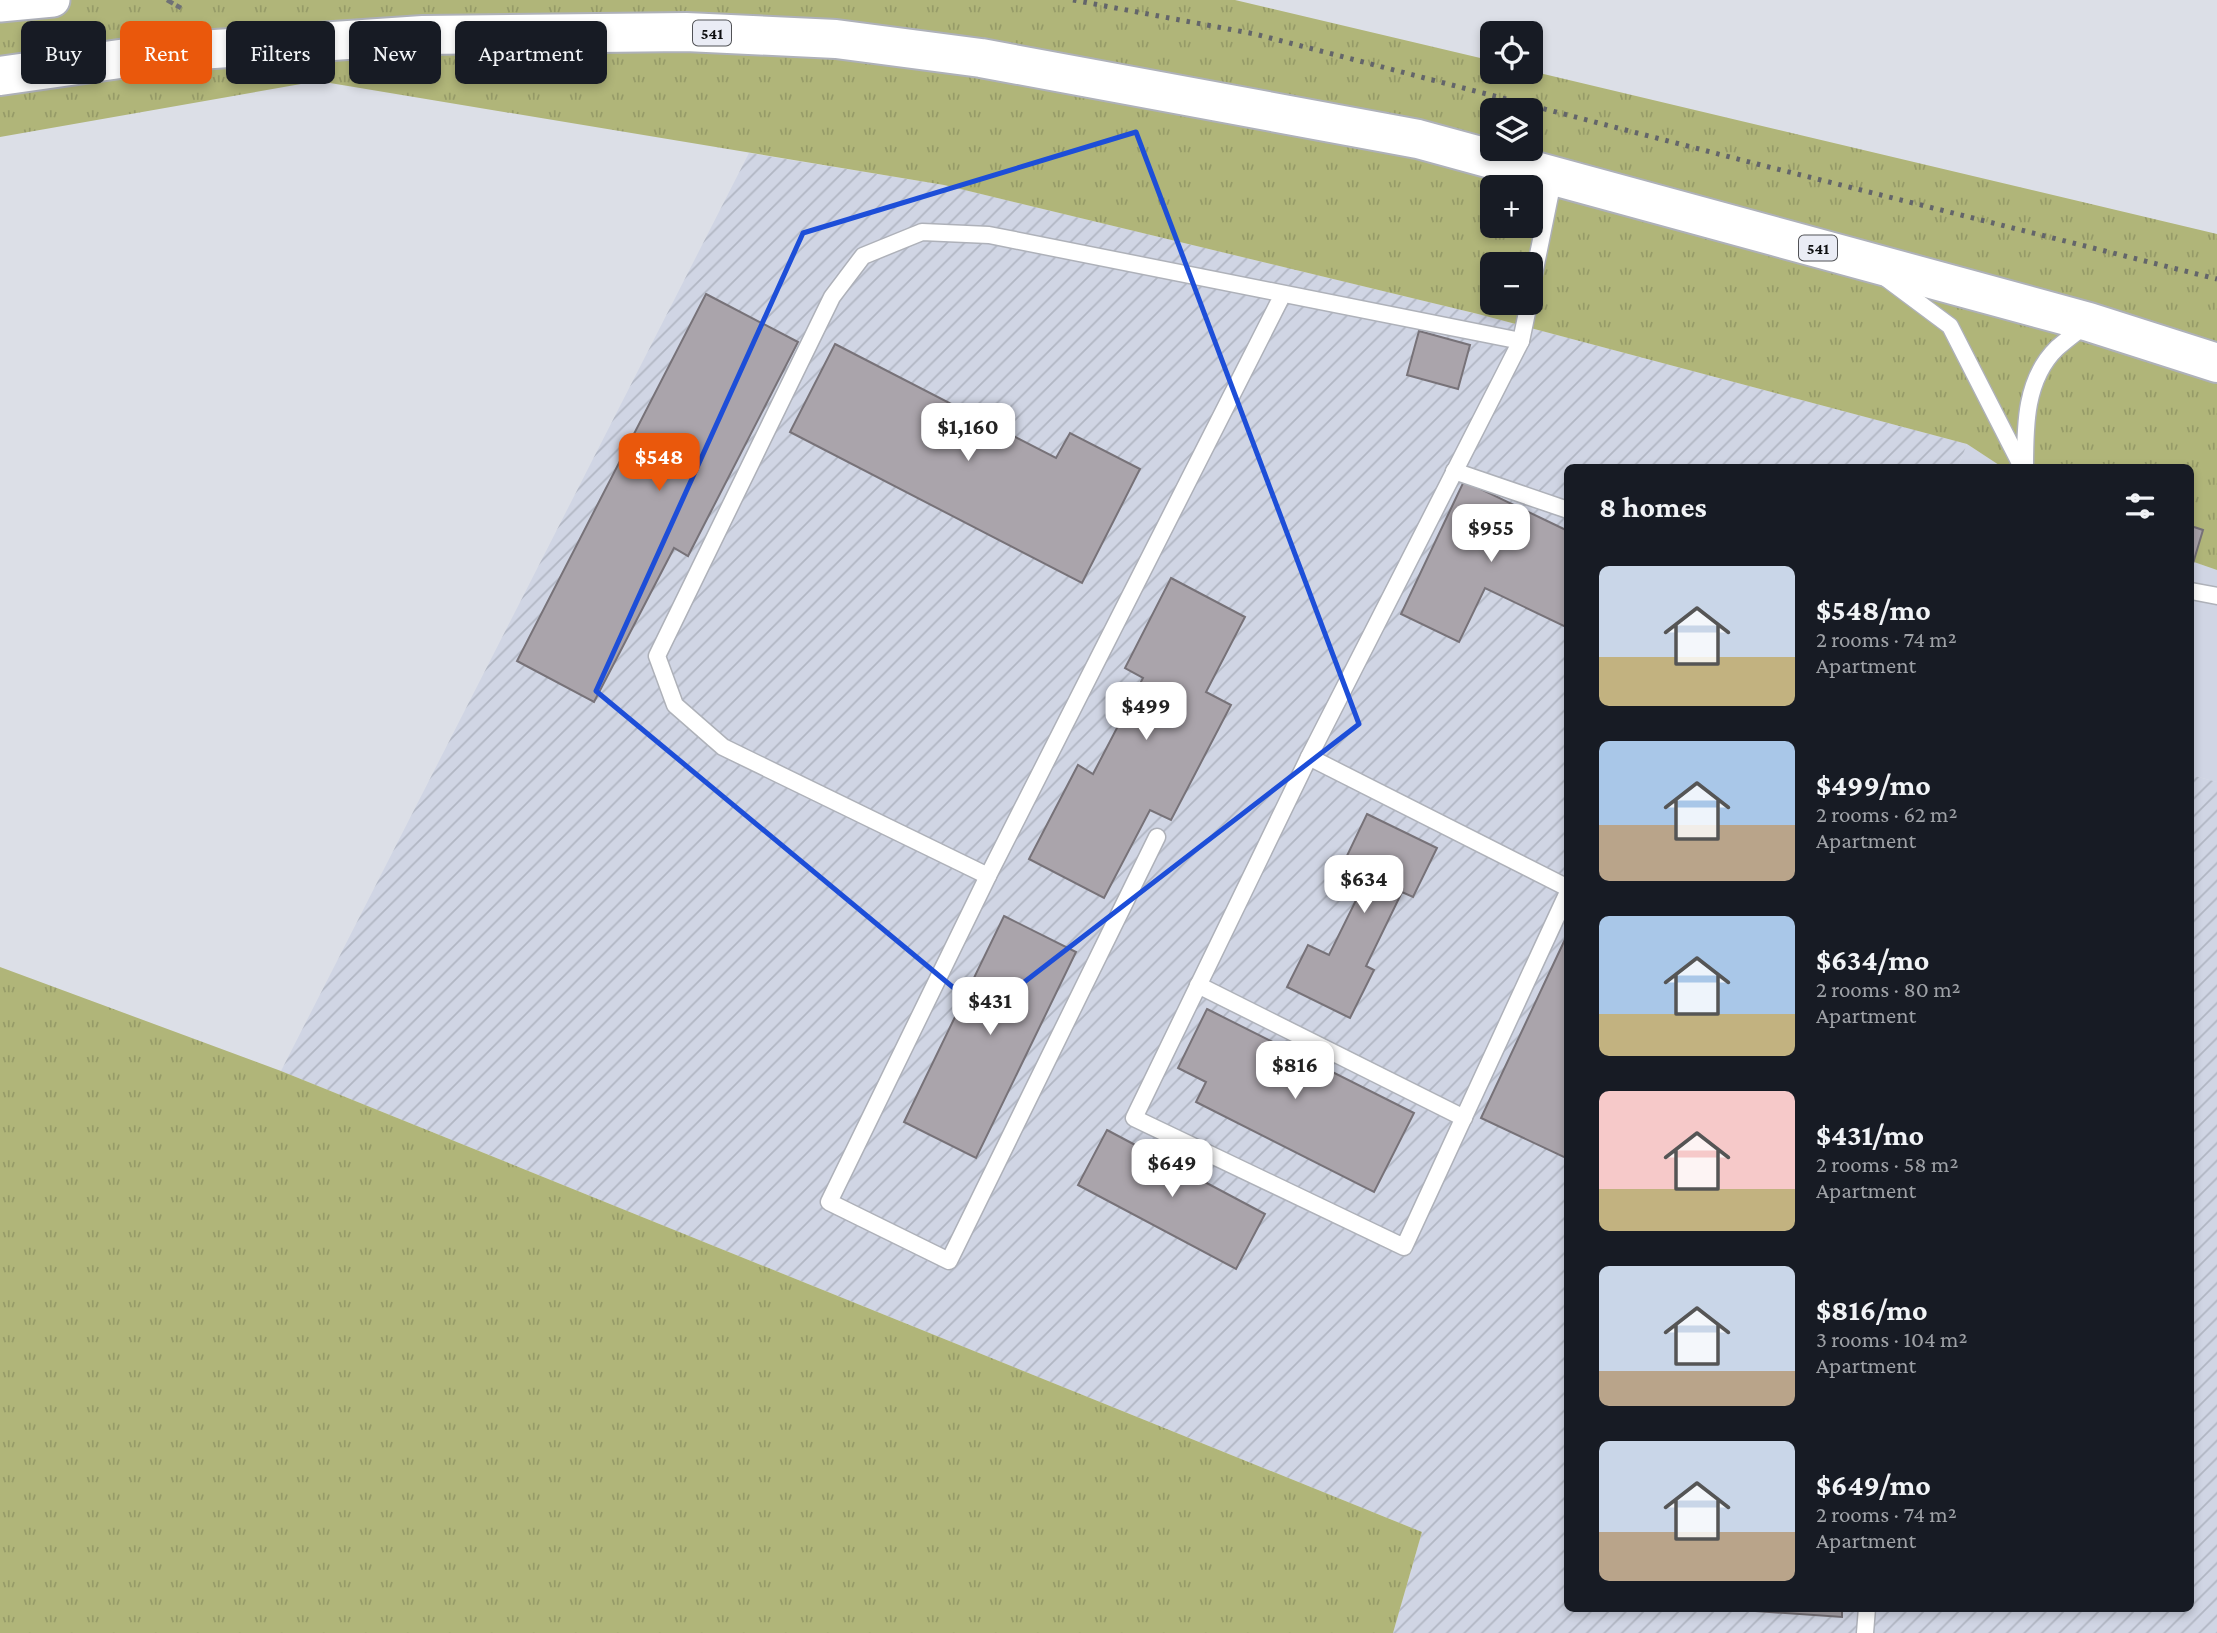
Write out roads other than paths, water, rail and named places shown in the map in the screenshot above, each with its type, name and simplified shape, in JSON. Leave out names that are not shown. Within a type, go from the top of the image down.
[{"type":"main road","name":"541","points":[[0,76],[169,52],[423,35],[686,32],[836,39],[981,58],[1418,139],[2089,322],[2217,363]]},
{"type":"street","points":[[0,5],[53,0]]},
{"type":"lane","points":[[1539,252],[1554,176]]},
{"type":"lane","points":[[988,876],[723,747],[675,705],[657,656],[832,297],[863,256],[922,232],[989,235],[1521,341]]},
{"type":"lane","points":[[1860,259],[1951,326],[2022,464]]},
{"type":"lane","points":[[1157,837],[949,1261],[829,1202],[988,876],[1283,294]]},
{"type":"lane","points":[[1526,315],[1521,341],[1308,757],[1134,1118],[1404,1247],[1564,899]]},
{"type":"lane","points":[[2024,464],[2028,404],[2039,374],[2055,350],[2089,322]]},
{"type":"lane","points":[[1454,471],[1564,509]]},
{"type":"lane","points":[[2194,592],[2217,596]]},
{"type":"lane","points":[[1308,757],[1564,888]]},
{"type":"lane","points":[[1198,985],[1464,1118]]},
{"type":"lane","points":[[1865,1633],[1867,1612]]},
{"type":"railway","points":[[1073,0],[1255,34],[2217,279]]}]
